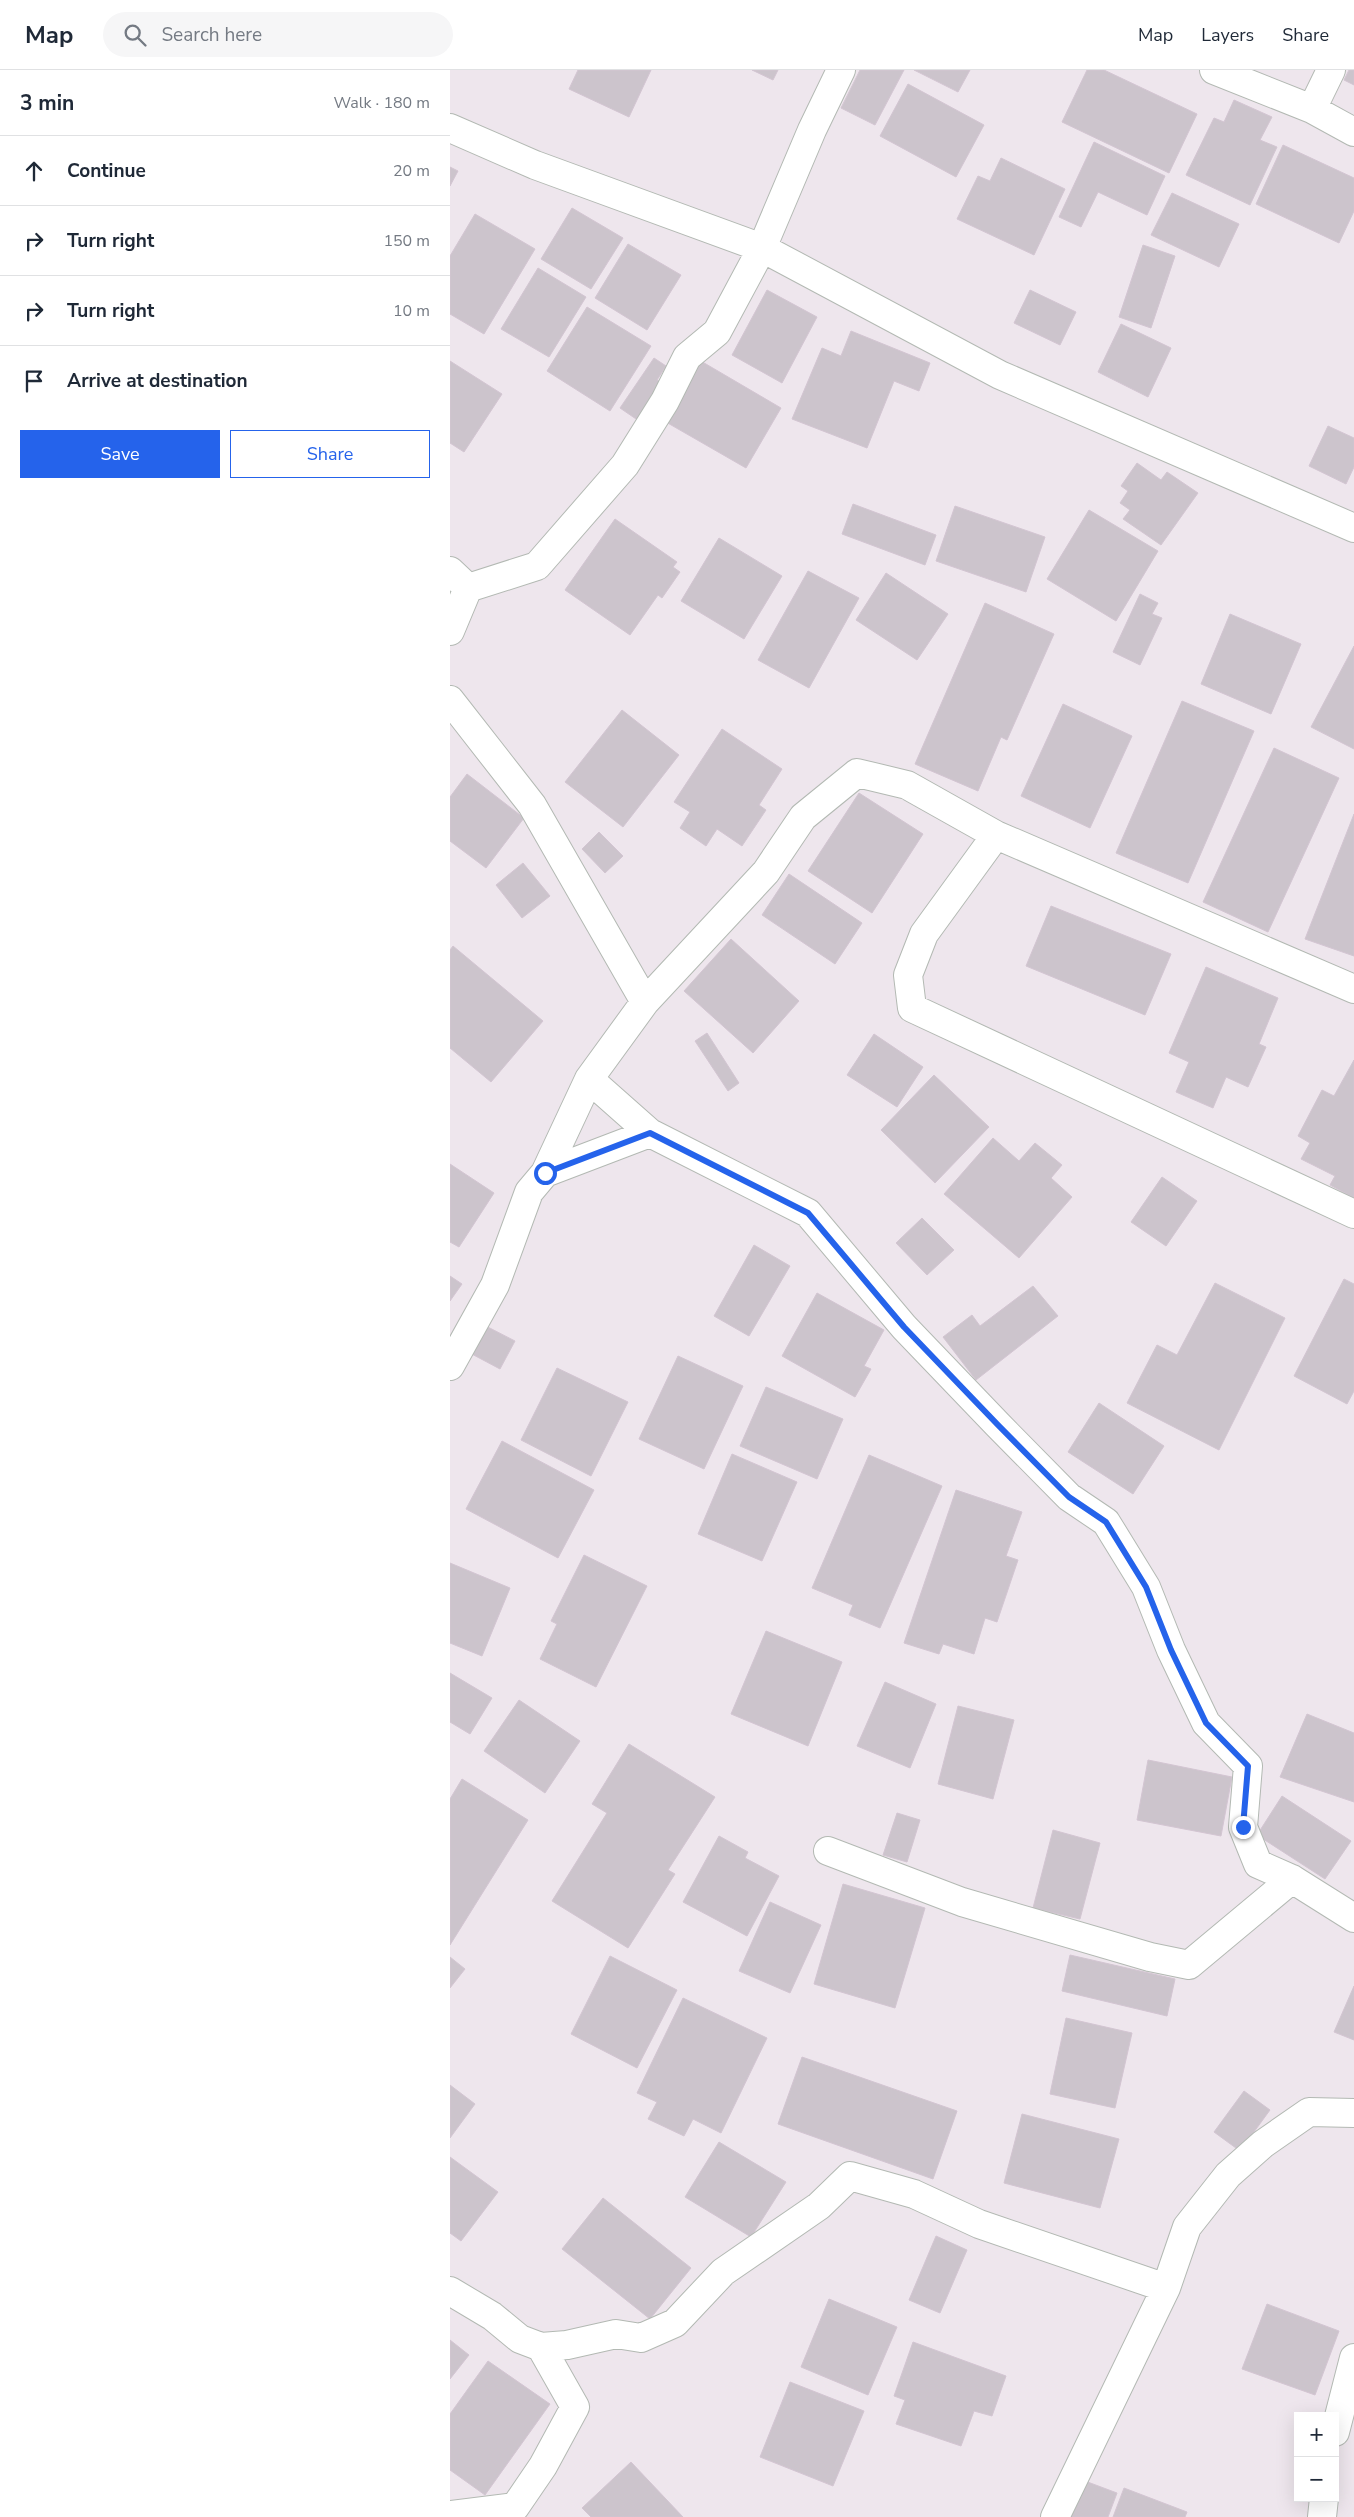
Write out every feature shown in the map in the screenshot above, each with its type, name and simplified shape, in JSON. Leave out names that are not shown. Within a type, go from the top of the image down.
[{"type":"street","points":[[450,631],[459,580],[537,566],[625,465],[665,401],[687,357],[717,332],[762,248],[812,130],[841,70]]},
{"type":"street","points":[[1214,70],[1312,109],[1354,132]]},
{"type":"street","points":[[1312,109],[1331,70]]},
{"type":"street","points":[[450,128],[535,165],[762,248],[1000,375],[1354,528]]},
{"type":"street","points":[[450,700],[532,805],[645,1002]]},
{"type":"street","points":[[450,1366],[495,1285],[529,1192],[545,1173],[588,1079],[645,1002],[766,872],[803,817],[857,773],[907,785],[996,835],[1354,989]]},
{"type":"street","points":[[996,835],[924,934],[908,975],[912,1008],[1354,1214]]},
{"type":"street","points":[[588,1079],[650,1133],[808,1213],[904,1327],[951,1376],[1069,1497],[1106,1522],[1146,1587],[1171,1650],[1206,1723],[1248,1766],[1243,1827],[1258,1864],[1292,1879],[1354,1918]]},
{"type":"street","points":[[545,1173],[650,1133]]},
{"type":"street","points":[[828,1852],[962,1902],[1150,1957],[1189,1965],[1292,1879]]},
{"type":"street","points":[[1055,2517],[1166,2288],[1187,2227],[1228,2174],[1263,2144],[1309,2112],[1354,2113]]},
{"type":"street","points":[[450,2291],[492,2316],[520,2339],[541,2347],[567,2345],[616,2334],[641,2338],[676,2323],[723,2272],[740,2262],[759,2245],[820,2206],[850,2176],[914,2194],[979,2224],[1166,2288]]},
{"type":"street","points":[[450,2515],[520,2512],[575,2407],[541,2347]]},
{"type":"street","points":[[1339,2416],[1354,2358]]},
{"type":"street","points":[[1322,2517],[1324,2502]]},
{"type":"building","points":[[578,70],[651,70],[629,117],[569,89]]},
{"type":"building","points":[[752,70],[778,70],[773,80]]},
{"type":"building","points":[[860,70],[904,70],[875,125],[841,108]]},
{"type":"building","points":[[914,70],[970,70],[958,92]]},
{"type":"building","points":[[1087,70],[1104,70],[1197,114],[1169,173],[1062,122]]},
{"type":"building","points":[[1349,70],[1354,70],[1354,85],[1344,80]]},
{"type":"building","points":[[908,84],[984,125],[956,177],[880,136]]},
{"type":"building","points":[[1234,100],[1272,117],[1260,140],[1277,147],[1250,205],[1186,175],[1214,118],[1224,122]]},
{"type":"building","points":[[1094,142],[1165,176],[1147,215],[1098,192],[1081,227],[1059,217]]},
{"type":"building","points":[[1283,145],[1354,178],[1354,211],[1339,243],[1256,204]]},
{"type":"building","points":[[1001,158],[1065,189],[1034,255],[957,219],[978,176],[990,181]]},
{"type":"building","points":[[450,167],[458,171],[450,186]]},
{"type":"building","points":[[1172,193],[1239,224],[1219,267],[1151,235]]},
{"type":"building","points":[[572,208],[623,238],[591,289],[541,259]]},
{"type":"building","points":[[475,214],[535,249],[484,334],[450,314],[450,256]]},
{"type":"building","points":[[628,244],[681,275],[647,330],[595,298]]},
{"type":"building","points":[[1143,245],[1175,256],[1151,328],[1119,317]]},
{"type":"building","points":[[538,268],[586,297],[549,357],[501,329]]},
{"type":"building","points":[[767,290],[817,317],[782,383],[732,355]]},
{"type":"building","points":[[1030,290],[1076,312],[1060,345],[1014,323]]},
{"type":"building","points":[[587,307],[651,346],[610,411],[547,371]]},
{"type":"building","points":[[1121,324],[1171,348],[1148,397],[1098,372]]},
{"type":"building","points":[[851,331],[930,363],[919,391],[894,381],[867,448],[792,419],[822,348],[841,356]]},
{"type":"building","points":[[694,357],[781,408],[746,468],[659,418]]},
{"type":"building","points":[[654,358],[666,366],[657,380],[664,384],[639,421],[620,408]]},
{"type":"building","points":[[450,361],[502,394],[464,452],[450,443]]},
{"type":"building","points":[[1328,426],[1354,438],[1354,467],[1346,484],[1309,466]]},
{"type":"building","points":[[1137,463],[1161,480],[1167,472],[1198,493],[1161,545],[1123,519],[1130,510],[1120,503],[1128,491],[1121,486]]},
{"type":"building","points":[[853,504],[936,535],[925,565],[842,534]]},
{"type":"building","points":[[955,506],[1045,537],[1026,592],[936,561]]},
{"type":"building","points":[[1089,510],[1158,551],[1116,621],[1047,579]]},
{"type":"building","points":[[615,519],[677,562],[673,567],[680,572],[662,598],[658,595],[630,635],[565,590]]},
{"type":"building","points":[[719,538],[782,576],[744,639],[681,601]]},
{"type":"building","points":[[808,571],[859,598],[809,688],[758,660]]},
{"type":"building","points":[[886,573],[948,614],[917,660],[856,620]]},
{"type":"building","points":[[1140,594],[1158,603],[1152,614],[1162,618],[1140,665],[1113,652]]},
{"type":"building","points":[[985,603],[1054,634],[1007,740],[1001,737],[978,791],[915,764]]},
{"type":"building","points":[[1230,614],[1301,644],[1271,714],[1201,684]]},
{"type":"building","points":[[1354,646],[1354,749],[1311,727]]},
{"type":"building","points":[[1182,701],[1254,731],[1188,883],[1116,853]]},
{"type":"building","points":[[1063,704],[1132,736],[1090,828],[1021,796]]},
{"type":"building","points":[[622,710],[679,755],[623,827],[565,782]]},
{"type":"building","points":[[722,729],[782,769],[759,805],[766,810],[742,846],[717,829],[706,846],[680,828],[690,812],[674,802]]},
{"type":"building","points":[[1274,748],[1339,778],[1268,932],[1203,902]]},
{"type":"building","points":[[467,774],[524,818],[486,868],[450,841],[450,797]]},
{"type":"building","points":[[859,793],[923,834],[872,913],[808,871]]},
{"type":"building","points":[[1354,814],[1354,956],[1305,939]]},
{"type":"building","points":[[599,832],[623,856],[605,873],[582,849]]},
{"type":"building","points":[[523,863],[550,896],[522,918],[496,885]]},
{"type":"building","points":[[789,874],[862,923],[835,964],[762,915]]},
{"type":"building","points":[[1051,906],[1171,954],[1145,1015],[1026,966]]},
{"type":"building","points":[[731,939],[799,1001],[753,1053],[684,991]]},
{"type":"building","points":[[453,946],[543,1021],[491,1082],[450,1048],[450,950]]},
{"type":"building","points":[[1206,967],[1278,998],[1259,1044],[1266,1047],[1248,1087],[1226,1077],[1213,1108],[1176,1092],[1189,1062],[1169,1053]]},
{"type":"building","points":[[707,1033],[739,1083],[728,1091],[695,1041]]},
{"type":"building","points":[[874,1034],[923,1067],[897,1107],[847,1075]]},
{"type":"building","points":[[1354,1060],[1354,1198],[1330,1185],[1335,1176],[1301,1159],[1310,1143],[1298,1136],[1322,1090],[1334,1096]]},
{"type":"building","points":[[934,1075],[989,1127],[935,1183],[881,1130]]},
{"type":"building","points":[[993,1138],[1019,1161],[1035,1143],[1062,1165],[1051,1178],[1072,1197],[1019,1258],[944,1194]]},
{"type":"building","points":[[450,1164],[494,1193],[459,1247],[450,1242]]},
{"type":"building","points":[[1162,1177],[1197,1201],[1166,1246],[1131,1222]]},
{"type":"building","points":[[922,1218],[954,1250],[927,1275],[896,1243]]},
{"type":"building","points":[[754,1245],[790,1266],[749,1336],[714,1316]]},
{"type":"building","points":[[450,1276],[462,1284],[450,1301]]},
{"type":"building","points":[[1344,1279],[1354,1284],[1354,1391],[1347,1404],[1294,1376]]},
{"type":"building","points":[[1215,1283],[1285,1318],[1219,1450],[1127,1403],[1157,1345],[1177,1355]]},
{"type":"building","points":[[1033,1286],[1058,1316],[976,1380],[943,1337],[972,1315],[980,1326]]},
{"type":"building","points":[[817,1293],[884,1330],[864,1366],[871,1369],[855,1397],[782,1356]]},
{"type":"building","points":[[482,1324],[515,1341],[500,1369],[468,1352]]},
{"type":"building","points":[[678,1356],[743,1386],[704,1469],[639,1439]]},
{"type":"building","points":[[557,1368],[628,1402],[591,1476],[521,1440]]},
{"type":"building","points":[[766,1387],[843,1419],[817,1479],[740,1446]]},
{"type":"building","points":[[1099,1403],[1164,1446],[1133,1494],[1068,1452]]},
{"type":"building","points":[[502,1441],[594,1490],[558,1558],[466,1509]]},
{"type":"building","points":[[732,1454],[797,1482],[762,1561],[698,1534]]},
{"type":"building","points":[[869,1455],[942,1486],[880,1628],[849,1615],[853,1605],[812,1588]]},
{"type":"building","points":[[956,1490],[1022,1512],[1006,1556],[1018,1560],[997,1622],[985,1618],[974,1654],[943,1644],[939,1654],[904,1643]]},
{"type":"building","points":[[584,1555],[647,1586],[596,1687],[540,1659],[557,1624],[551,1621]]},
{"type":"building","points":[[450,1563],[510,1588],[482,1656],[450,1643]]},
{"type":"building","points":[[766,1631],[842,1662],[808,1746],[731,1714]]},
{"type":"building","points":[[450,1673],[492,1698],[470,1734],[450,1722]]},
{"type":"building","points":[[885,1682],[936,1704],[910,1768],[857,1746]]},
{"type":"building","points":[[519,1700],[580,1741],[545,1793],[484,1751]]},
{"type":"building","points":[[958,1706],[1014,1720],[993,1799],[938,1784]]},
{"type":"building","points":[[1307,1714],[1354,1733],[1354,1802],[1280,1777]]},
{"type":"building","points":[[629,1744],[715,1797],[668,1870],[675,1874],[628,1948],[552,1901],[607,1813],[592,1804]]},
{"type":"building","points":[[1148,1760],[1232,1777],[1221,1836],[1137,1820]]},
{"type":"building","points":[[462,1779],[528,1820],[450,1945],[450,1799]]},
{"type":"building","points":[[1282,1796],[1351,1841],[1325,1879],[1257,1835]]},
{"type":"building","points":[[897,1813],[920,1820],[907,1862],[883,1855]]},
{"type":"building","points":[[1053,1830],[1100,1843],[1080,1919],[1033,1908]]},
{"type":"building","points":[[719,1836],[748,1852],[745,1858],[779,1876],[747,1936],[683,1902]]},
{"type":"building","points":[[843,1884],[925,1908],[895,2008],[814,1984]]},
{"type":"building","points":[[770,1902],[821,1925],[790,1993],[739,1971]]},
{"type":"building","points":[[1070,1955],[1175,1979],[1167,2016],[1062,1991]]},
{"type":"building","points":[[610,1956],[677,1990],[637,2068],[571,2034]]},
{"type":"building","points":[[450,1957],[465,1969],[450,1988]]},
{"type":"building","points":[[1354,1986],[1354,2040],[1334,2032]]},
{"type":"building","points":[[683,1998],[767,2038],[721,2133],[693,2119],[684,2136],[648,2119],[657,2102],[637,2093]]},
{"type":"building","points":[[1066,2018],[1132,2033],[1115,2108],[1050,2094]]},
{"type":"building","points":[[802,2057],[957,2111],[933,2179],[778,2124]]},
{"type":"building","points":[[450,2085],[475,2104],[450,2138]]},
{"type":"building","points":[[1244,2091],[1270,2110],[1240,2151],[1214,2132]]},
{"type":"building","points":[[1022,2114],[1119,2139],[1100,2208],[1004,2183]]},
{"type":"building","points":[[719,2142],[786,2182],[751,2237],[685,2197]]},
{"type":"building","points":[[450,2157],[498,2192],[461,2241],[450,2233]]},
{"type":"building","points":[[603,2198],[691,2268],[650,2319],[562,2249]]},
{"type":"building","points":[[936,2236],[967,2250],[940,2313],[909,2300]]},
{"type":"building","points":[[829,2299],[897,2327],[868,2395],[801,2367]]},
{"type":"building","points":[[1267,2304],[1339,2331],[1315,2395],[1242,2369]]},
{"type":"building","points":[[450,2340],[469,2355],[450,2379]]},
{"type":"building","points":[[913,2342],[1006,2376],[992,2416],[974,2411],[961,2446],[896,2424],[905,2400],[894,2396]]},
{"type":"building","points":[[488,2361],[550,2404],[485,2495],[450,2470],[450,2414]]},
{"type":"building","points":[[790,2382],[864,2411],[833,2486],[760,2457]]},
{"type":"building","points":[[631,2462],[683,2517],[591,2517],[582,2508]]},
{"type":"building","points":[[1085,2481],[1117,2493],[1108,2517],[1071,2517]]},
{"type":"building","points":[[1124,2488],[1187,2512],[1185,2517],[1113,2517]]},
{"type":"route","points":[[545,1173],[650,1133],[808,1213],[904,1327],[998,1425],[1069,1497],[1106,1522],[1146,1587],[1171,1650],[1206,1723],[1248,1766],[1243,1827]]}]
